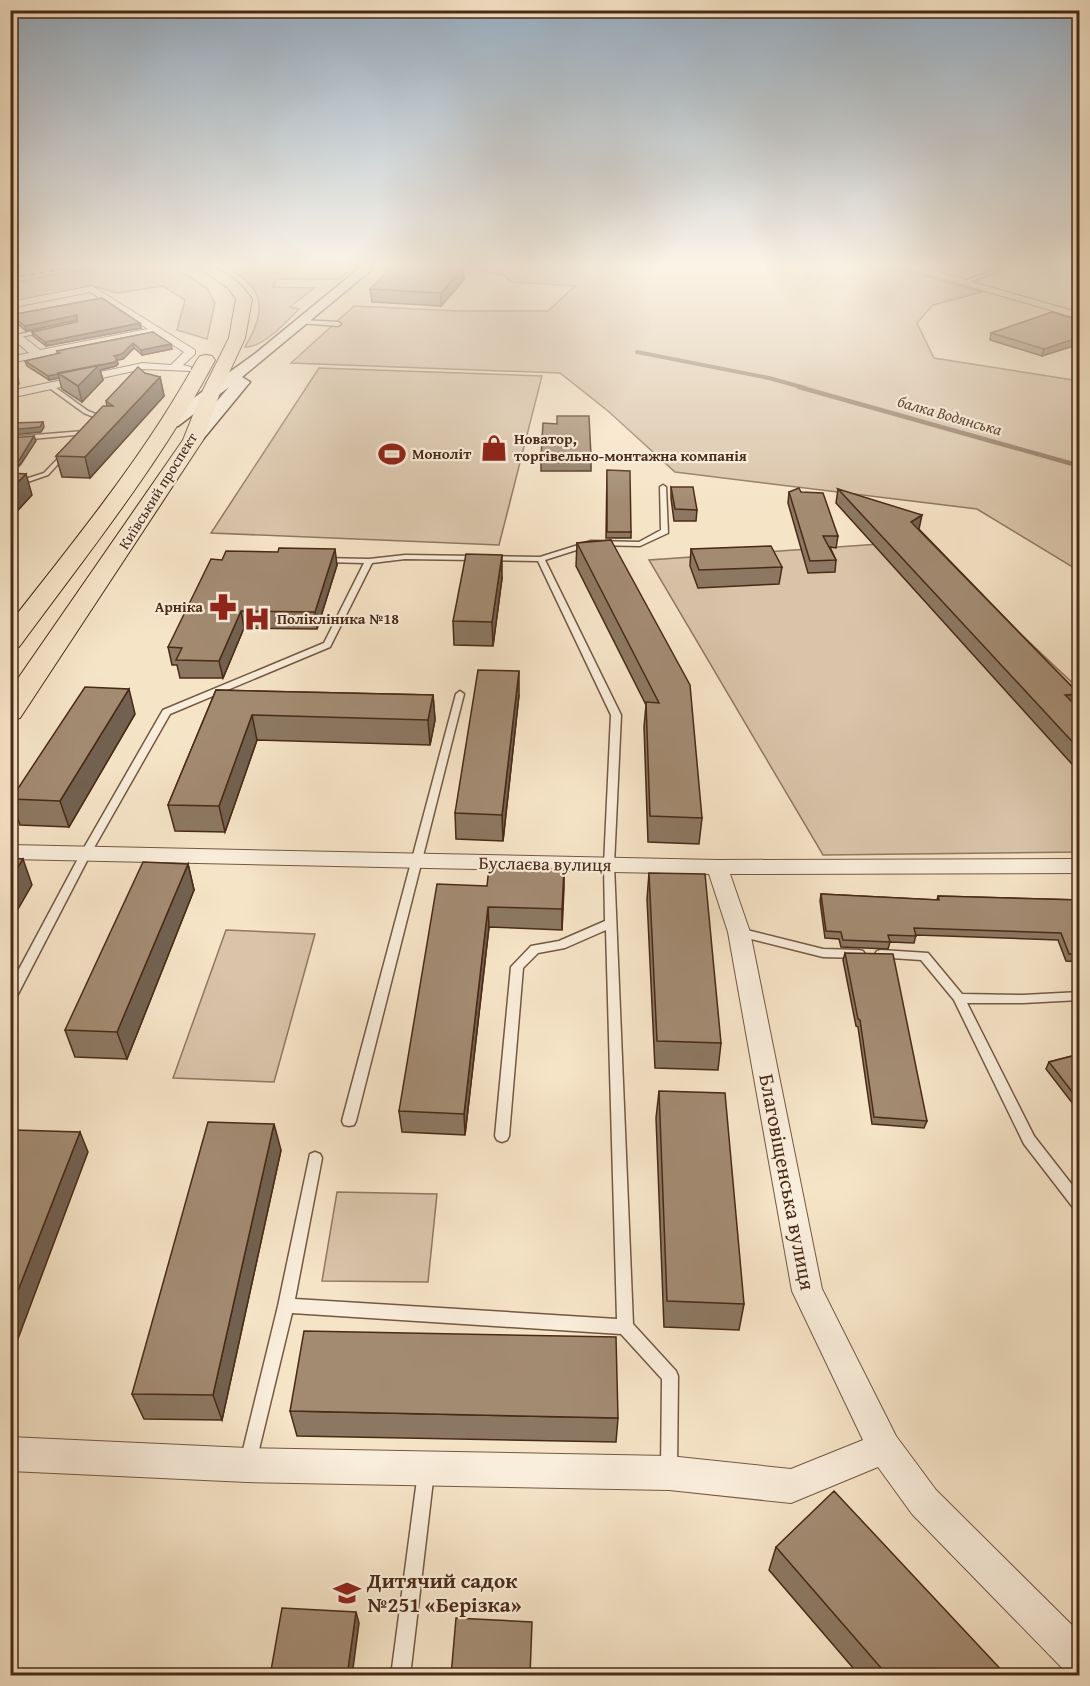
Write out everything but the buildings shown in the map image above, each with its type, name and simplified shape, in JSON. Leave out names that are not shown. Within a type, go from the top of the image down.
[{"type":"main road","name":"Київський проспект","points":[[10,641],[52,584],[93,537],[166,431],[201,370],[229,345]]},
{"type":"main road","name":"Київський проспект","points":[[10,712],[193,440],[212,390],[221,351]]},
{"type":"main road","points":[[166,431],[193,440]]},
{"type":"street","points":[[24,345],[38,354]]},
{"type":"street","points":[[10,360],[86,345]]},
{"type":"street","points":[[174,368],[191,352],[179,345]]},
{"type":"street","points":[[166,431],[212,390],[275,345]]},
{"type":"street","points":[[221,351],[244,360],[261,356]]},
{"type":"street","points":[[193,440],[230,398],[261,356]]},
{"type":"street","points":[[10,395],[143,366],[201,370]]},
{"type":"street","name":"Буслаєва вулиця","points":[[10,852],[717,867],[1080,866]]},
{"type":"street","name":"Благовіщенська вулиця","points":[[717,867],[739,933],[807,1291],[884,1448],[924,1502],[1080,1660]]},
{"type":"street","points":[[10,1454],[247,1465],[669,1473],[791,1486],[884,1448]]},
{"type":"lane","points":[[10,486],[46,474],[100,417],[86,412],[50,386]]},
{"type":"lane","points":[[86,412],[96,410]]},
{"type":"lane","points":[[10,439],[84,433]]},
{"type":"lane","points":[[311,560],[369,561],[405,557],[541,559],[591,543],[640,544],[665,531],[663,487]]},
{"type":"lane","points":[[541,559],[616,715],[609,865],[625,1327],[670,1376],[669,1473]]},
{"type":"lane","points":[[10,998],[86,854],[166,712],[327,645],[369,561]]},
{"type":"lane","points":[[349,1121],[460,694]]},
{"type":"lane","points":[[501,1136],[517,967],[535,949],[561,945],[611,923]]},
{"type":"lane","points":[[739,933],[824,953],[924,956],[959,998],[1029,1140],[1080,1206]]},
{"type":"lane","points":[[959,998],[1023,999],[1080,996]]},
{"type":"lane","points":[[247,1465],[286,1306],[315,1158]]},
{"type":"lane","points":[[286,1306],[625,1327]]},
{"type":"lane","points":[[400,1676],[426,1469]]},
{"type":"shaded area","points":[[311,345],[928,345],[934,358],[1079,381],[1079,571],[977,509],[675,472],[608,411],[560,373],[291,363]]},
{"type":"shaded area","name":"Моноліт","points":[[319,368],[542,376],[499,545],[211,533]]},
{"type":"shaded area","points":[[922,541],[1079,689],[1079,852],[823,855],[649,560]]},
{"type":"shaded area","points":[[226,930],[315,934],[274,1082],[173,1078]]},
{"type":"shaded area","points":[[337,1192],[437,1194],[428,1282],[322,1281]]},
{"type":"waterway","name":"балка Водянська","points":[[637,352],[769,378],[805,388]]},
{"type":"waterway","name":"балка Водянська","points":[[799,387],[1080,466]]},
{"type":"place","name":"Новатор, торгівельно-монтажна компанія","points":[[494,448]]},
{"type":"place","name":"Моноліт","points":[[392,454]]},
{"type":"place","name":"Арніка","points":[[223,607]]},
{"type":"place","name":"Полікліника №18","points":[[257,619]]},
{"type":"place","name":"Дитячий садок №251 «Берізка»","points":[[347,1593]]}]
